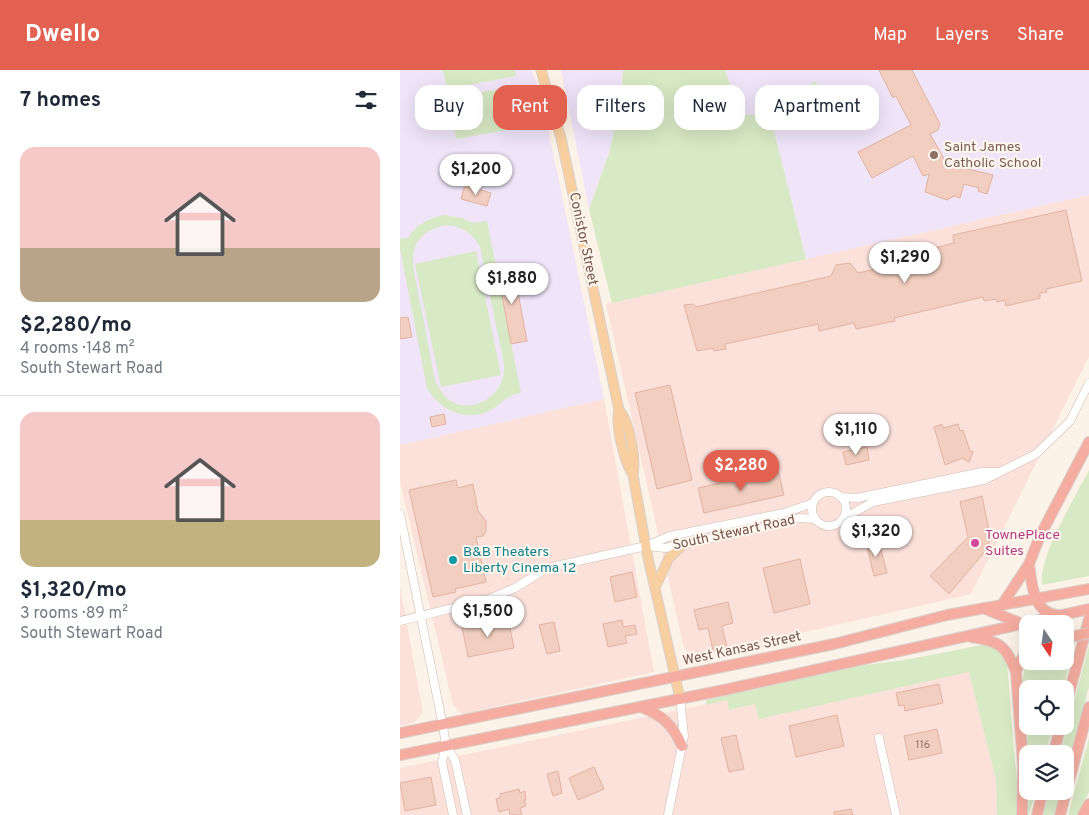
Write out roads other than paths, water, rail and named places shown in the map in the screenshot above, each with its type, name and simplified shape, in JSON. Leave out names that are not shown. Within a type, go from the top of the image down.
[{"type":"highway","points":[[1002,604],[1029,564],[1040,536],[1089,442]]},
{"type":"highway","points":[[1029,564],[1036,599],[1045,611],[1064,614]]},
{"type":"highway","name":"West Kansas Street","points":[[400,733],[443,726],[834,644],[907,624],[982,608],[1089,589]]},
{"type":"highway","points":[[982,608],[1019,623]]},
{"type":"highway","points":[[1060,615],[1089,609]]},
{"type":"highway","points":[[1073,680],[1089,619]]},
{"type":"highway","points":[[400,755],[680,698],[962,636],[1019,626]]},
{"type":"highway","points":[[1074,636],[1089,633]]},
{"type":"highway","points":[[962,636],[988,639],[997,643],[1009,654],[1016,672],[1023,765],[1022,815]]},
{"type":"highway","points":[[1016,672],[1019,663]]},
{"type":"highway","points":[[640,706],[655,712],[668,721],[676,731],[682,746]]},
{"type":"highway","points":[[1060,815],[1089,708]]},
{"type":"highway","points":[[1037,815],[1041,800]]},
{"type":"highway","points":[[1083,815],[1089,804]]},
{"type":"main road","name":"Conistor Street","points":[[541,70],[561,138],[619,410],[625,416],[635,464],[633,475],[646,546],[680,698]]},
{"type":"main road","points":[[655,588],[670,558],[684,544]]},
{"type":"street","points":[[1000,472],[982,472],[856,498],[841,497],[826,492],[816,498],[813,503],[812,514],[824,526],[830,526],[835,525],[873,502],[984,480],[1000,472],[1036,454],[1070,421],[1089,383]]},
{"type":"street","points":[[841,497],[846,507],[844,518]]},
{"type":"street","name":"South Stewart Road","points":[[646,546],[670,536],[784,513],[813,503]]},
{"type":"street","points":[[400,514],[422,614],[443,726],[446,746],[442,762],[453,815]]},
{"type":"street","name":"South Stewart Road","points":[[646,546],[665,548],[799,518],[815,519]]},
{"type":"street","points":[[400,621],[502,594],[547,568],[646,546]]},
{"type":"street","points":[[668,815],[682,746],[684,726],[680,698]]},
{"type":"street","points":[[879,738],[896,815]]},
{"type":"street","points":[[446,746],[455,760],[467,815]]},
{"type":"place","name":"Saint James Catholic School","points":[[934,155]]},
{"type":"place","name":"TownePlace Suites","points":[[975,543]]},
{"type":"place","name":"B&B Theaters Liberty Cinema 12","points":[[453,560]]}]
